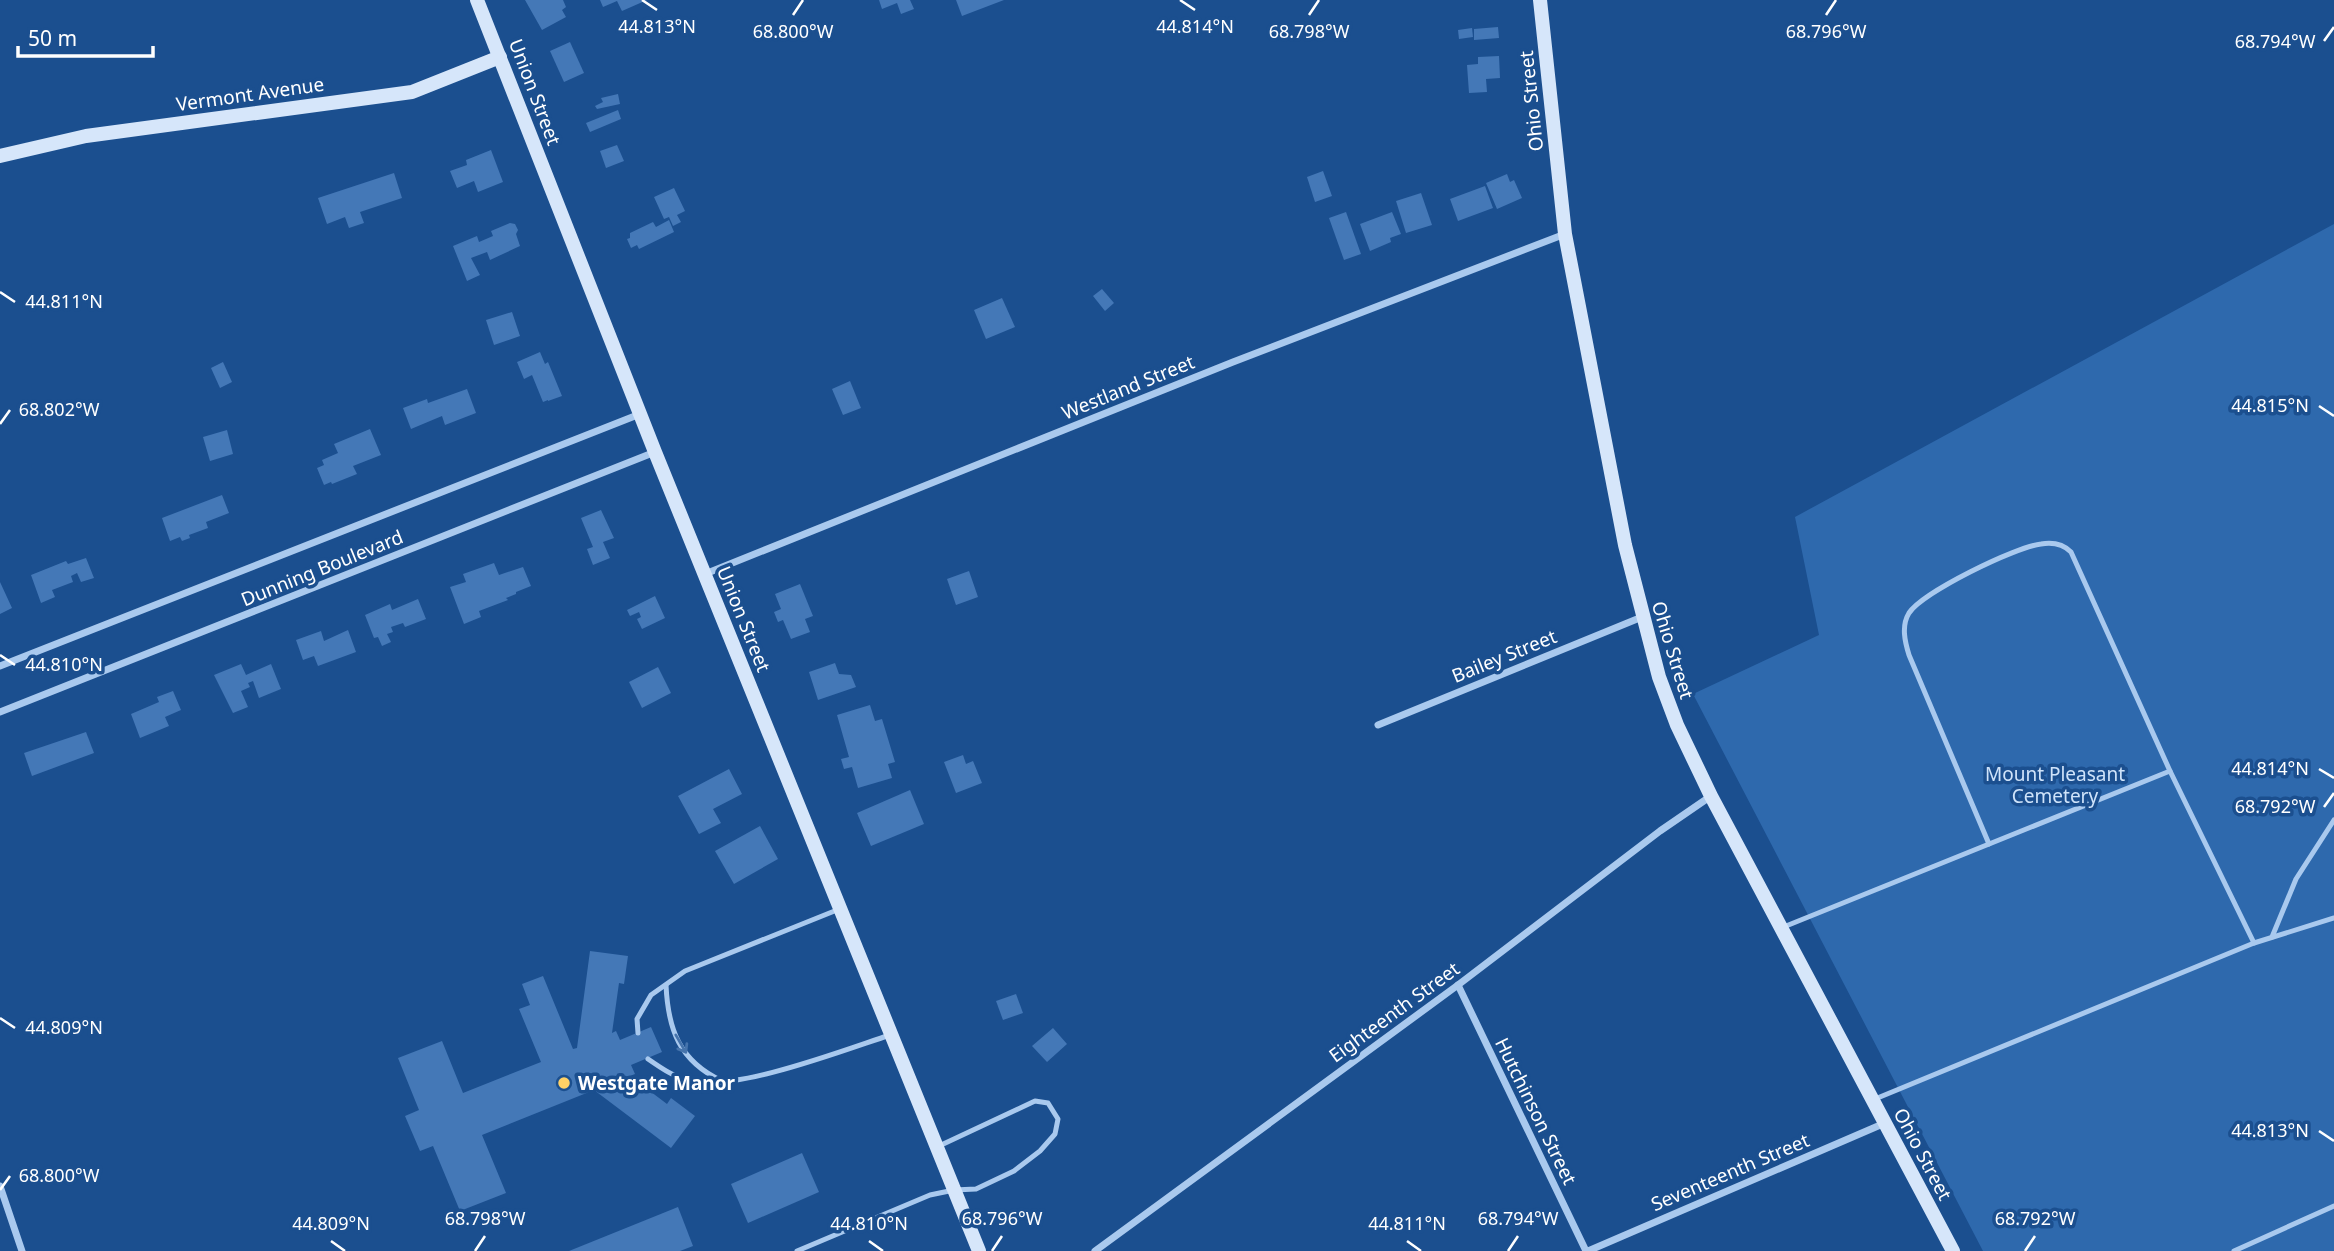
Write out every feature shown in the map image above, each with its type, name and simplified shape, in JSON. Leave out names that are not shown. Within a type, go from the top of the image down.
[{"type":"main road","name":"Union Street","points":[[477,0],[655,453],[978,1251]]},
{"type":"main road","name":"Ohio Street","points":[[1540,0],[1565,234],[1616,500],[1642,617],[1667,700],[1711,796],[1953,1251]]},
{"type":"main road","name":"Vermont Avenue","points":[[0,156],[86,136],[412,92],[500,57]]},
{"type":"street","name":"Westland Street","points":[[705,575],[1220,367],[1565,234]]},
{"type":"street","name":"Dunning Boulevard","points":[[0,666],[640,414]]},
{"type":"street","name":"Dunning Boulevard","points":[[0,712],[655,453]]},
{"type":"street","name":"Bailey Street","points":[[1378,725],[1642,617]]},
{"type":"street","name":"Eighteenth Street","points":[[1095,1251],[1458,985],[1660,831],[1711,796]]},
{"type":"street","name":"Hutchinson Street","points":[[1458,985],[1587,1251]]},
{"type":"street","name":"Seventeenth Street","points":[[1587,1251],[1885,1123]]},
{"type":"street","points":[[0,1188],[22,1251]]},
{"type":"lane","points":[[1989,844],[1909,655],[1904,629],[1910,612],[1920,602],[1975,570],[2013,553],[2038,544],[2050,543],[2065,547],[2071,552],[2170,771],[2254,943]]},
{"type":"lane","points":[[1781,928],[2170,771]]},
{"type":"lane","points":[[2272,937],[2296,879],[2334,820]]},
{"type":"lane","points":[[638,1033],[637,1019],[651,995],[685,971],[840,908]]},
{"type":"lane","points":[[1872,1100],[2254,943],[2334,918]]},
{"type":"lane","points":[[666,985],[667,1011],[679,1045],[702,1072],[727,1083]]},
{"type":"lane","points":[[648,1059],[677,1077],[693,1082],[727,1083],[792,1067],[891,1035]]},
{"type":"lane","points":[[797,1251],[930,1195],[976,1189],[1014,1171],[1040,1151],[1055,1134],[1058,1119],[1048,1103],[1035,1101],[936,1147]]},
{"type":"lane","points":[[2234,1251],[2334,1206]]},
{"type":"green space","name":"Mount Pleasant Cemetery","points":[[2334,224],[2334,1251],[1983,1251],[1693,694],[1819,635],[1795,517]]},
{"type":"building","points":[[525,0],[563,0],[566,7],[562,10],[566,17],[542,30]]},
{"type":"building","points":[[600,0],[647,0],[622,11],[617,1],[603,7]]},
{"type":"building","points":[[879,0],[910,0],[914,9],[901,14],[897,3],[882,9]]},
{"type":"building","points":[[956,0],[1004,0],[962,16]]},
{"type":"building","points":[[1498,27],[1499,38],[1474,40],[1474,29]]},
{"type":"building","points":[[1472,28],[1473,37],[1459,39],[1458,30]]},
{"type":"building","points":[[570,42],[584,73],[564,82],[550,51]]},
{"type":"building","points":[[1499,56],[1500,78],[1486,79],[1487,92],[1469,93],[1467,65],[1478,64],[1478,57]]},
{"type":"building","points":[[618,94],[620,104],[597,109],[595,106],[603,102],[601,98]]},
{"type":"building","points":[[618,110],[621,119],[590,132],[586,123]]},
{"type":"building","points":[[617,145],[624,161],[606,168],[600,151]]},
{"type":"building","points":[[491,150],[503,182],[478,192],[474,181],[457,188],[450,171],[467,165],[466,160]]},
{"type":"building","points":[[1323,171],[1332,196],[1315,202],[1307,177]]},
{"type":"building","points":[[394,173],[402,198],[360,212],[364,223],[349,228],[345,217],[327,224],[318,198]]},
{"type":"building","points":[[1507,174],[1510,182],[1514,180],[1522,198],[1497,209],[1486,183]]},
{"type":"building","points":[[1485,186],[1493,208],[1458,221],[1450,199]]},
{"type":"building","points":[[674,188],[685,211],[677,215],[681,222],[673,226],[669,217],[664,219],[654,197]]},
{"type":"building","points":[[1421,193],[1432,225],[1406,233],[1396,201]]},
{"type":"building","points":[[1346,212],[1361,254],[1344,260],[1329,218]]},
{"type":"building","points":[[1392,212],[1401,234],[1390,238],[1391,242],[1370,251],[1360,224]]},
{"type":"building","points":[[669,220],[674,232],[639,249],[637,245],[631,248],[627,239],[630,238],[630,233],[653,222],[656,227]]},
{"type":"building","points":[[510,223],[515,224],[518,230],[516,234],[520,246],[490,260],[487,252],[471,258],[480,275],[467,281],[453,246],[477,236],[479,242],[493,236],[491,231]]},
{"type":"building","points":[[1102,289],[1114,303],[1105,311],[1093,296]]},
{"type":"building","points":[[1002,298],[1015,327],[986,339],[974,310]]},
{"type":"building","points":[[512,312],[520,336],[494,345],[486,320]]},
{"type":"building","points":[[540,352],[545,364],[548,362],[562,396],[543,402],[532,375],[524,379],[517,362]]},
{"type":"building","points":[[223,362],[232,382],[220,388],[211,368]]},
{"type":"building","points":[[850,381],[861,408],[843,415],[832,389]]},
{"type":"building","points":[[467,389],[476,413],[445,425],[442,416],[411,429],[403,408],[427,399],[428,403]]},
{"type":"building","points":[[370,429],[381,455],[353,466],[357,474],[324,485],[317,468],[324,465],[322,460],[338,453],[334,444]]},
{"type":"building","points":[[227,430],[233,454],[210,461],[203,437]]},
{"type":"building","points":[[222,495],[229,513],[206,522],[208,528],[189,535],[190,538],[182,541],[180,537],[170,541],[162,518]]},
{"type":"building","points":[[601,510],[614,538],[603,542],[610,558],[593,565],[587,549],[593,547],[581,518]]},
{"type":"building","points":[[86,558],[94,578],[81,582],[77,573],[71,576],[73,582],[52,590],[55,597],[41,603],[31,575],[66,561],[68,564]]},
{"type":"building","points":[[494,563],[499,575],[523,567],[531,586],[506,598],[508,600],[479,611],[481,617],[464,624],[450,587],[466,582],[463,574]]},
{"type":"building","points":[[969,571],[978,597],[956,605],[947,579]]},
{"type":"building","points":[[0,582],[12,608],[0,614]]},
{"type":"building","points":[[800,584],[813,616],[805,619],[810,632],[791,639],[783,620],[778,622],[774,612],[781,609],[775,594]]},
{"type":"building","points":[[655,596],[665,618],[642,629],[637,619],[641,617],[639,612],[630,616],[627,610]]},
{"type":"building","points":[[418,599],[426,619],[405,627],[403,623],[391,627],[393,632],[387,634],[391,642],[382,646],[378,637],[374,638],[365,615],[390,604],[392,610]]},
{"type":"building","points":[[348,630],[356,652],[318,666],[314,656],[303,660],[296,640],[321,631],[324,641]]},
{"type":"building","points":[[835,663],[839,674],[851,675],[856,687],[818,700],[809,672]]},
{"type":"building","points":[[241,664],[246,675],[271,664],[281,689],[259,698],[253,681],[248,683],[250,687],[241,691],[248,707],[233,713],[214,675]]},
{"type":"building","points":[[658,667],[671,693],[642,708],[629,682]]},
{"type":"building","points":[[173,691],[181,710],[165,717],[169,726],[140,738],[131,714],[159,702],[157,697]]},
{"type":"building","points":[[870,705],[875,721],[882,719],[895,762],[888,764],[892,778],[858,788],[852,767],[844,769],[841,759],[849,757],[837,715]]},
{"type":"building","points":[[86,732],[94,753],[32,776],[24,753]]},
{"type":"building","points":[[963,755],[966,764],[973,761],[982,783],[956,793],[944,762]]},
{"type":"building","points":[[729,769],[742,794],[713,809],[721,823],[699,834],[678,796]]},
{"type":"building","points":[[910,790],[924,824],[871,846],[857,813]]},
{"type":"building","points":[[760,826],[778,859],[734,884],[715,851]]},
{"type":"building","name":"Westgate Manor","points":[[590,951],[628,956],[624,984],[619,983],[612,1033],[616,1031],[620,1040],[651,1027],[662,1052],[631,1065],[635,1074],[630,1076],[667,1104],[671,1098],[695,1116],[671,1148],[594,1090],[482,1135],[506,1193],[460,1211],[433,1146],[420,1151],[405,1116],[419,1110],[398,1058],[442,1041],[463,1093],[541,1062],[519,1009],[530,1005],[522,984],[543,976],[573,1049],[577,1048]]},
{"type":"building","points":[[1016,994],[1023,1013],[1003,1020],[996,1001]]},
{"type":"building","points":[[1053,1028],[1067,1044],[1047,1062],[1032,1046]]},
{"type":"building","points":[[802,1153],[819,1192],[748,1223],[731,1184]]},
{"type":"building","points":[[678,1207],[693,1246],[680,1251],[569,1251]]},
{"type":"place","name":"Westgate Manor","points":[[564,1083]]}]
